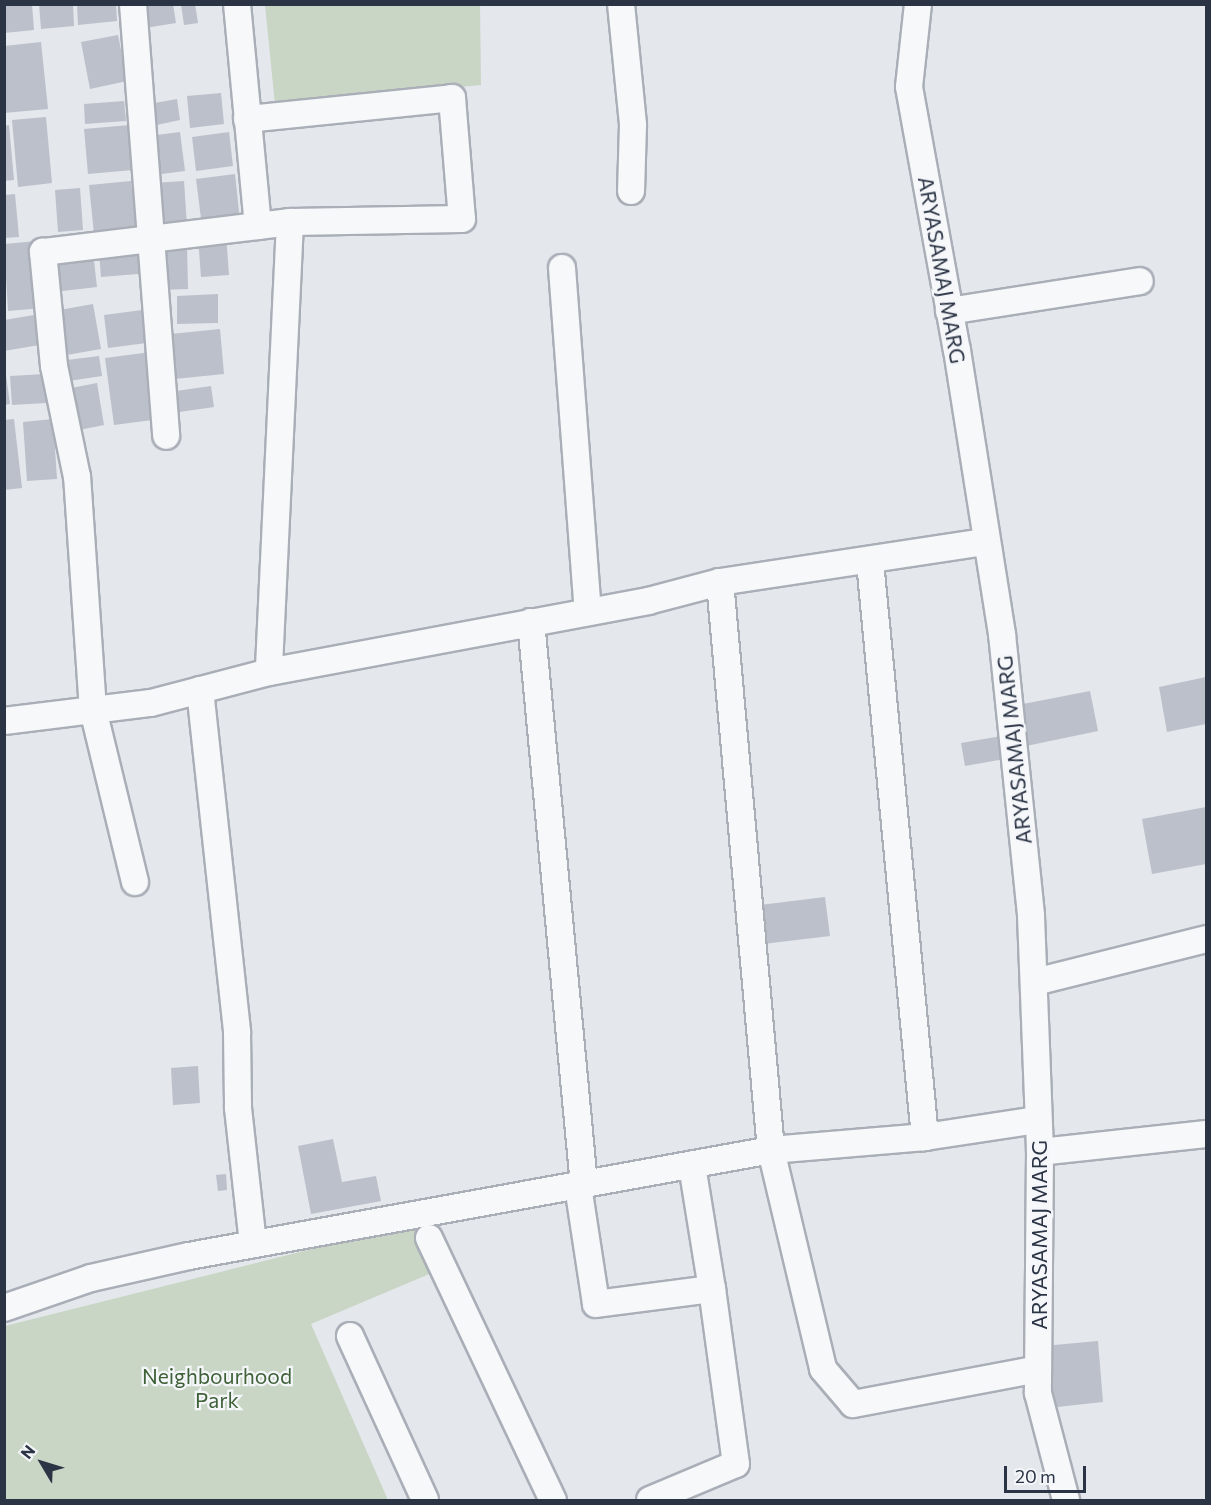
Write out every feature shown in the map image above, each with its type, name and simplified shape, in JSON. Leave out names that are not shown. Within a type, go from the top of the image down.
[{"type":"street","points":[[133,4],[166,436]]},
{"type":"street","points":[[237,4],[258,226]]},
{"type":"street","points":[[621,4],[633,125],[631,191]]},
{"type":"street","name":"ARYASAMAJ MARG","points":[[918,4],[909,87],[949,310],[1002,634],[1035,982],[1040,1152],[1038,1393],[1066,1500]]},
{"type":"street","points":[[135,882],[93,711],[77,477],[54,366],[43,252],[290,222],[462,219],[452,98],[247,119]]},
{"type":"street","points":[[269,672],[290,222]]},
{"type":"street","points":[[562,268],[588,612]]},
{"type":"street","points":[[949,310],[1140,281]]},
{"type":"street","points":[[4,721],[151,703],[269,672],[588,612],[720,582],[870,562],[986,542]]},
{"type":"street","points":[[870,562],[925,1137]]},
{"type":"street","points":[[720,582],[771,1150],[823,1369],[853,1404],[1038,1369]]},
{"type":"street","points":[[531,622],[581,1186],[596,1304],[712,1288]]},
{"type":"street","points":[[201,690],[237,1033],[238,1108],[253,1244]]},
{"type":"street","points":[[1035,982],[1206,939]]},
{"type":"street","points":[[4,1308],[91,1278],[253,1244],[771,1150],[925,1137],[1038,1120]]},
{"type":"street","points":[[1040,1152],[1206,1134]]},
{"type":"street","points":[[650,1500],[736,1464],[712,1288],[692,1165]]},
{"type":"street","points":[[429,1238],[553,1500]]},
{"type":"street","points":[[350,1336],[425,1500]]},
{"type":"green space","points":[[265,5],[480,5],[481,85],[275,105]]},
{"type":"green space","name":"Neighbourhood Park","points":[[412,1224],[434,1272],[311,1324],[388,1500],[5,1500],[5,1326]]},
{"type":"building","points":[[4,4],[32,4],[34,30],[4,33]]},
{"type":"building","points":[[39,4],[73,4],[74,26],[41,29]]},
{"type":"building","points":[[141,4],[173,4],[176,23],[145,28]]},
{"type":"building","points":[[181,4],[195,4],[198,23],[184,25]]},
{"type":"building","points":[[77,5],[116,5],[117,21],[78,25]]},
{"type":"building","points":[[118,35],[127,81],[90,89],[81,42]]},
{"type":"building","points":[[41,42],[48,109],[4,113],[4,46]]},
{"type":"building","points":[[221,93],[224,124],[190,128],[187,96]]},
{"type":"building","points":[[177,99],[180,120],[147,127],[143,105]]},
{"type":"building","points":[[124,101],[126,121],[85,124],[84,104]]},
{"type":"building","points":[[46,117],[52,183],[18,187],[12,120]]},
{"type":"building","points":[[9,125],[14,180],[4,181],[4,126]]},
{"type":"building","points":[[130,125],[133,170],[88,174],[84,129]]},
{"type":"building","points":[[180,132],[185,171],[154,175],[149,136]]},
{"type":"building","points":[[229,132],[233,166],[196,171],[192,137]]},
{"type":"building","points":[[235,174],[240,221],[202,226],[196,179]]},
{"type":"building","points":[[131,181],[137,230],[94,234],[89,185]]},
{"type":"building","points":[[184,181],[187,226],[156,228],[153,183]]},
{"type":"building","points":[[80,188],[83,230],[58,232],[55,190]]},
{"type":"building","points":[[15,194],[19,237],[4,238],[4,195]]},
{"type":"building","points":[[226,234],[229,275],[201,277],[198,237]]},
{"type":"building","points":[[37,241],[43,308],[8,311],[4,244]]},
{"type":"building","points":[[187,245],[188,289],[159,290],[158,246]]},
{"type":"building","points":[[148,247],[150,273],[101,277],[99,251]]},
{"type":"building","points":[[93,252],[97,287],[54,292],[50,257]]},
{"type":"building","points":[[218,294],[218,323],[177,324],[177,296]]},
{"type":"building","points":[[93,304],[101,349],[61,356],[54,311]]},
{"type":"building","points":[[150,309],[154,342],[108,348],[104,315]]},
{"type":"building","points":[[40,314],[45,344],[4,351],[4,320]]},
{"type":"building","points":[[220,329],[224,374],[165,380],[161,335]]},
{"type":"building","points":[[151,352],[160,419],[114,425],[105,358]]},
{"type":"building","points":[[99,356],[102,376],[62,382],[59,361]]},
{"type":"building","points":[[44,374],[46,403],[12,405],[10,376]]},
{"type":"building","points":[[6,375],[10,404],[4,405],[4,376]]},
{"type":"building","points":[[97,383],[104,425],[74,431],[66,389]]},
{"type":"building","points":[[211,386],[214,407],[172,413],[169,392]]},
{"type":"building","points":[[14,419],[22,488],[4,490],[4,420]]},
{"type":"building","points":[[53,419],[57,479],[27,481],[23,422]]},
{"type":"building","points":[[1206,677],[1206,724],[1167,732],[1159,687]]},
{"type":"building","points":[[1090,691],[1098,731],[1026,746],[1018,705]]},
{"type":"building","points":[[1007,735],[1010,758],[965,766],[961,743]]},
{"type":"building","points":[[1206,807],[1206,864],[1152,874],[1142,819]]},
{"type":"building","points":[[825,897],[830,936],[763,944],[759,905]]},
{"type":"building","points":[[198,1066],[200,1103],[173,1105],[171,1068]]},
{"type":"building","points":[[333,1139],[342,1182],[376,1176],[381,1201],[311,1214],[298,1146]]},
{"type":"building","points":[[226,1174],[227,1190],[218,1191],[216,1175]]},
{"type":"building","points":[[1098,1341],[1103,1402],[1048,1408],[1043,1346]]}]
